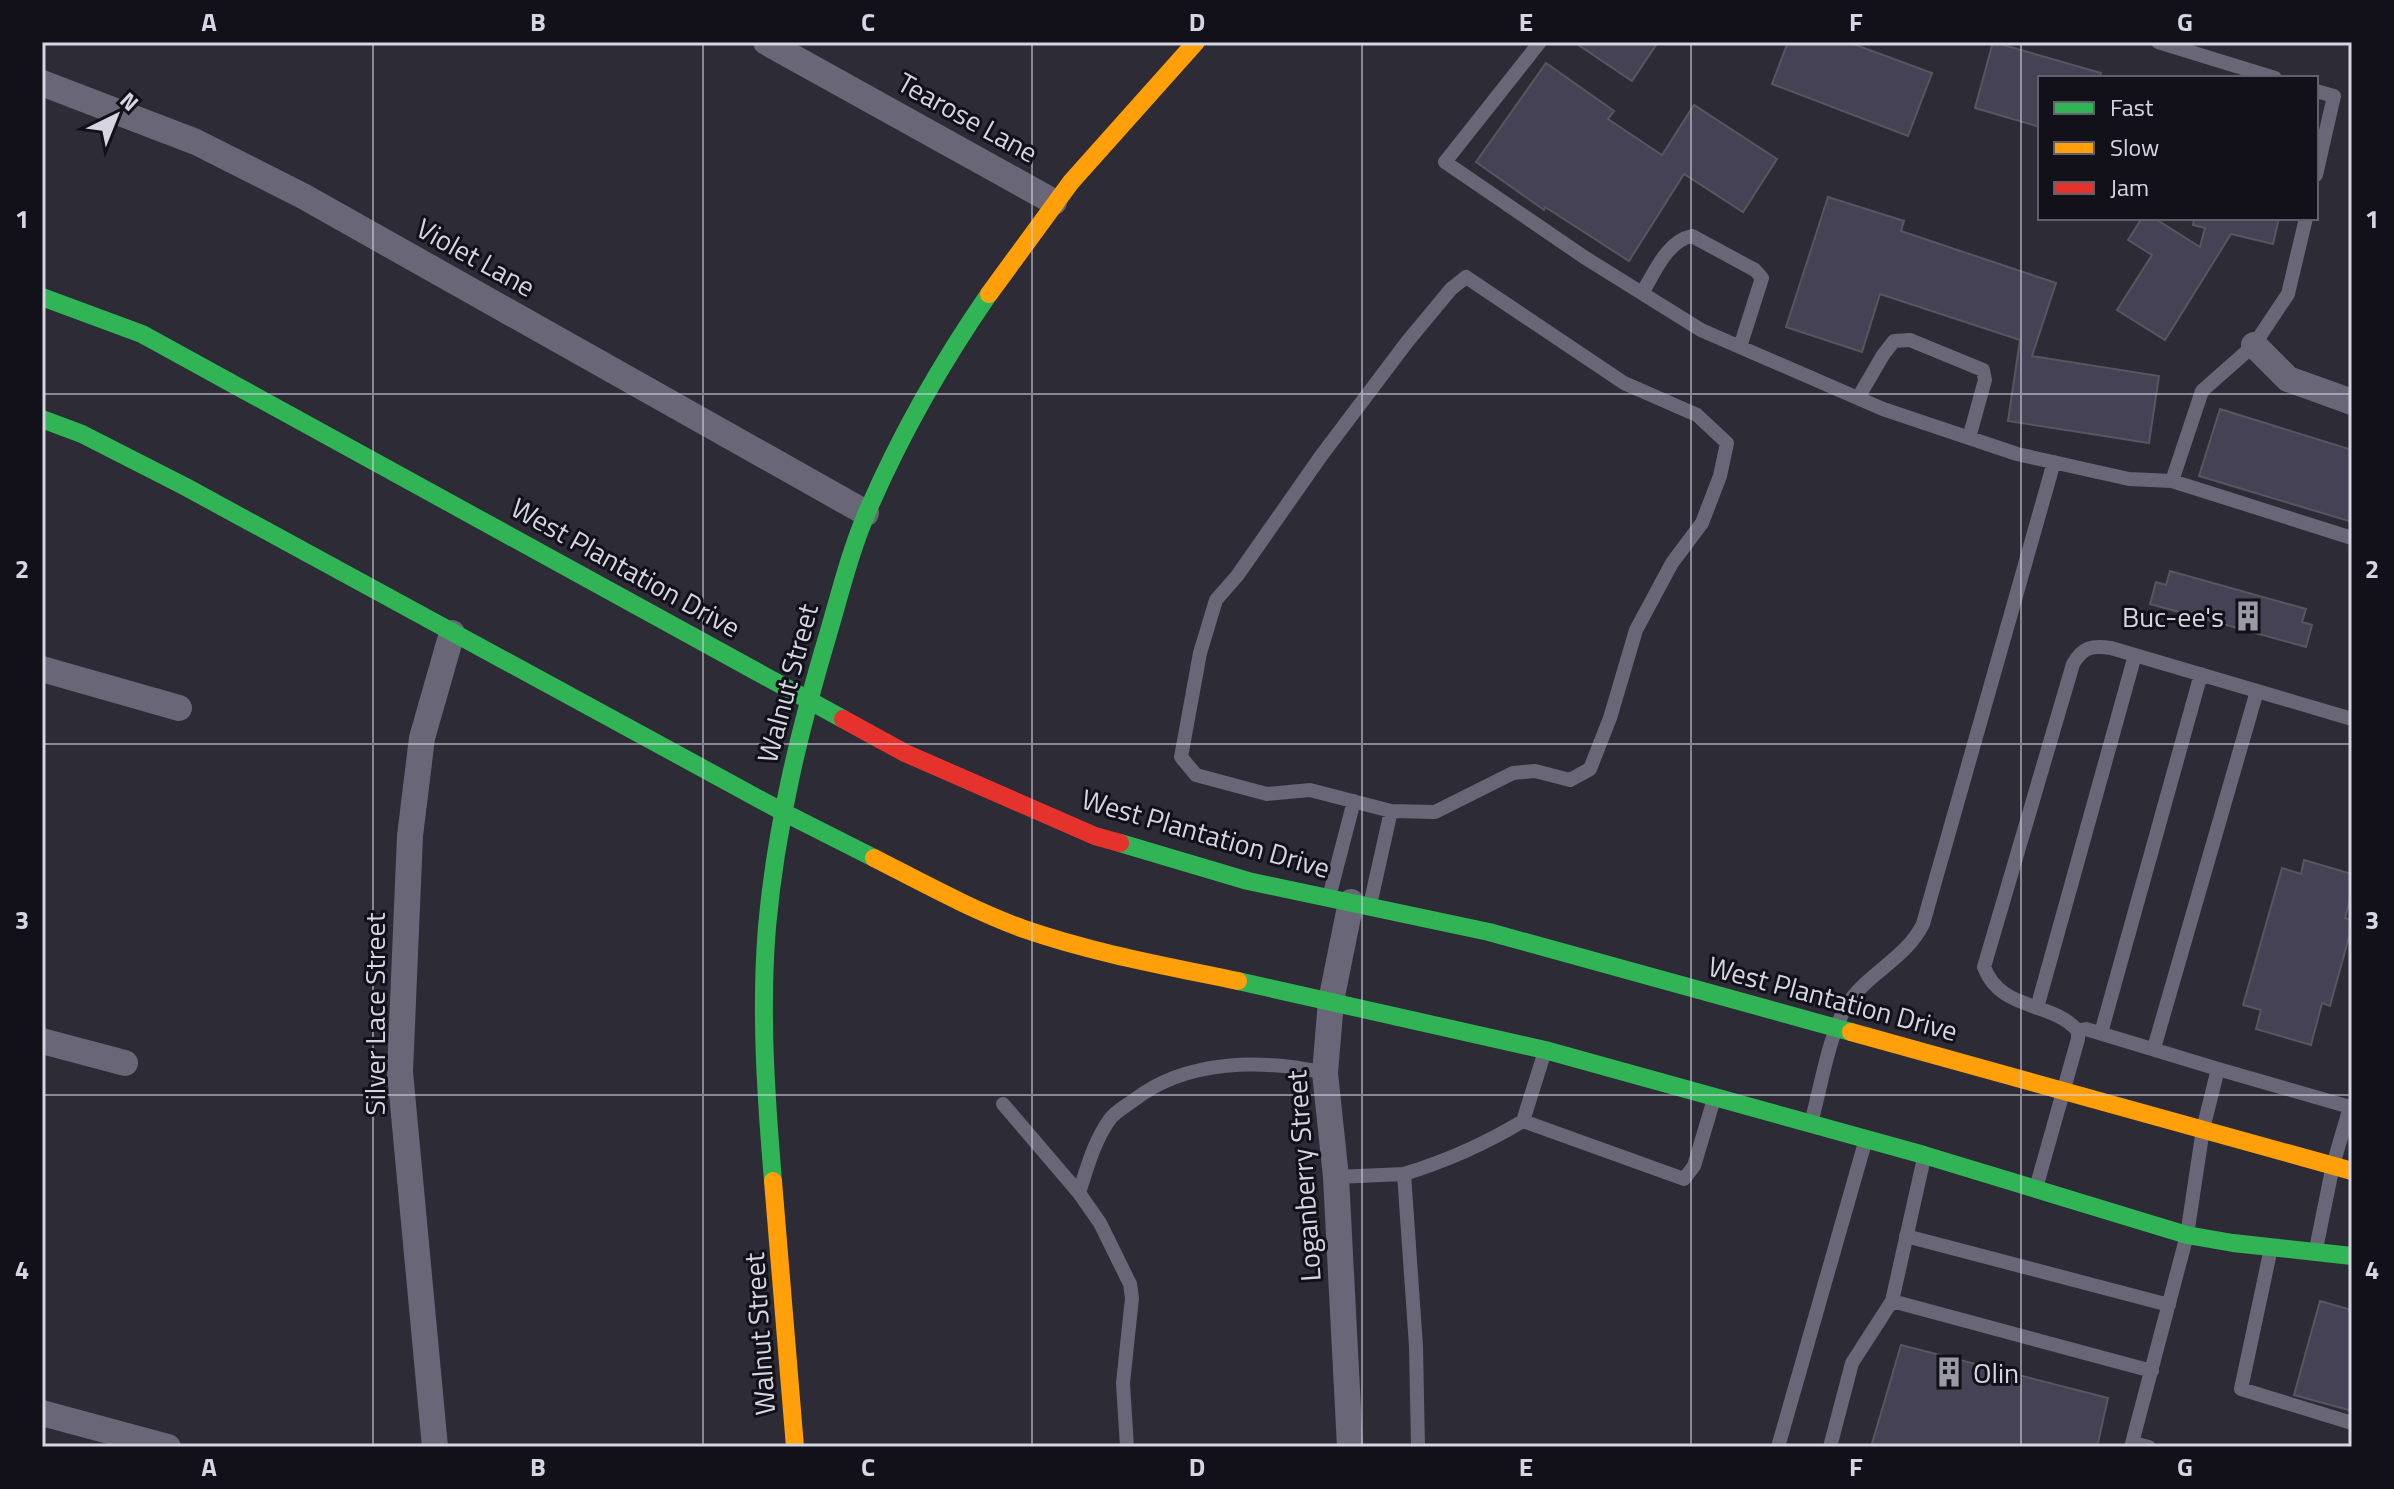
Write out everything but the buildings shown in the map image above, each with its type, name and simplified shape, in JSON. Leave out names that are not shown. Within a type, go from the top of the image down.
[{"type":"main road","name":"Walnut Street","points":[[795,1447],[791,1365],[766,1105],[765,975],[769,902],[783,812],[808,699],[866,513],[918,409],[965,329],[1054,202],[1196,42]]},
{"type":"main road","name":"West Plantation Drive","points":[[42,297],[142,334],[905,753],[1095,836],[1248,881],[1489,932],[2352,1171]]},
{"type":"main road","points":[[42,419],[82,434],[184,486],[783,812],[950,897],[1022,928],[1098,952],[1545,1050],[1866,1138],[2187,1235],[2352,1256]]},
{"type":"street","name":"Tearose Lane","points":[[766,42],[1054,202]]},
{"type":"street","name":"Violet Lane","points":[[42,83],[196,142],[303,196],[866,513]]},
{"type":"street","points":[[2254,345],[2288,379],[2352,402]]},
{"type":"street","name":"Silver Lace Street","points":[[435,1447],[400,1072],[410,836],[422,738],[452,633]]},
{"type":"street","points":[[42,669],[179,708]]},
{"type":"street","name":"Loganberry Street","points":[[1350,902],[1331,1001],[1325,1073],[1336,1177],[1350,1447]]},
{"type":"street","points":[[42,1041],[125,1063]]},
{"type":"street","points":[[42,1413],[168,1447]]},
{"type":"lane","points":[[1540,42],[1445,162],[1701,330],[1858,398],[2017,454],[2129,479],[2172,481],[2352,538]]},
{"type":"lane","points":[[2158,42],[2268,76]]},
{"type":"lane","points":[[2318,92],[2334,96],[2318,166]]},
{"type":"lane","points":[[2172,481],[2202,391],[2254,345],[2288,294],[2306,220]]},
{"type":"lane","points":[[1642,293],[1668,251],[1680,238],[1692,236],[1705,242],[1755,270],[1762,278],[1740,347]]},
{"type":"lane","points":[[1466,277],[1624,383],[1697,415],[1727,443],[1720,476],[1702,523],[1672,563],[1636,630],[1610,718],[1590,769],[1570,780],[1535,771],[1513,773],[1435,812],[1391,811],[1310,790],[1267,794],[1196,775],[1181,757],[1197,666],[1216,600],[1237,576],[1321,456],[1407,342],[1451,289],[1466,277]]},
{"type":"lane","points":[[1858,398],[1894,341],[1910,340],[1983,370],[1985,380],[1969,438]]},
{"type":"lane","points":[[1811,1123],[1837,1028],[1847,1005],[1910,946],[1923,924],[2054,462]]},
{"type":"lane","points":[[2036,1189],[2078,1031],[2069,1021],[1997,989],[1984,967],[2073,664],[2086,648],[2096,646],[2352,719]]},
{"type":"lane","points":[[2037,1008],[2135,655]]},
{"type":"lane","points":[[2101,1033],[2201,674]]},
{"type":"lane","points":[[2154,1048],[2257,691]]},
{"type":"lane","points":[[1350,902],[1354,801]]},
{"type":"lane","points":[[1350,902],[1391,811]]},
{"type":"lane","points":[[2078,1031],[2086,1029],[2101,1033],[2351,1105],[2333,1165],[2315,1250]]},
{"type":"lane","points":[[1336,1177],[1404,1174],[1442,1163],[1486,1143],[1523,1121],[1545,1050]]},
{"type":"lane","points":[[1079,1193],[1096,1143],[1112,1117],[1146,1090],[1192,1070],[1238,1065],[1300,1068],[1325,1073]]},
{"type":"lane","points":[[2149,1447],[2132,1445],[2187,1235],[2203,1129],[2218,1069]]},
{"type":"lane","points":[[1523,1121],[1684,1179],[1694,1166],[1715,1096]]},
{"type":"lane","points":[[1003,1104],[1079,1193],[1100,1223],[1130,1284],[1132,1298],[1123,1383],[1127,1447]]},
{"type":"lane","points":[[1778,1447],[1866,1138]]},
{"type":"lane","points":[[1830,1447],[1852,1363],[1892,1301],[1924,1155]]},
{"type":"lane","points":[[1404,1174],[1416,1346],[1418,1447]]},
{"type":"lane","points":[[1906,1236],[2169,1305]]},
{"type":"lane","points":[[2272,1246],[2241,1389],[2352,1423]]},
{"type":"lane","points":[[1892,1301],[2152,1371]]},
{"type":"traffic: fast","points":[[773,1181],[765,1054],[765,959],[776,852],[799,741],[818,667],[868,510],[923,399],[989,294]]},
{"type":"traffic: fast","points":[[42,297],[142,334],[843,719]]},
{"type":"traffic: fast","points":[[42,419],[82,434],[184,486],[783,812],[874,858]]},
{"type":"traffic: fast","points":[[1120,843],[1248,881],[1489,932],[1851,1032]]},
{"type":"traffic: fast","points":[[1238,981],[1545,1050],[1924,1155],[2187,1235],[2352,1256]]},
{"type":"traffic: slow","points":[[989,294],[1071,182],[1196,42]]},
{"type":"traffic: slow","points":[[874,858],[967,905],[1050,938],[1238,981]]},
{"type":"traffic: slow","points":[[1851,1032],[2352,1171]]},
{"type":"traffic: slow","points":[[773,1181],[795,1447]]},
{"type":"traffic: jam","points":[[843,719],[905,753],[1095,836],[1120,843]]},
{"type":"place","name":"Buc-ee's","points":[[2248,616]]},
{"type":"place","name":"Olin","points":[[1949,1372]]}]
